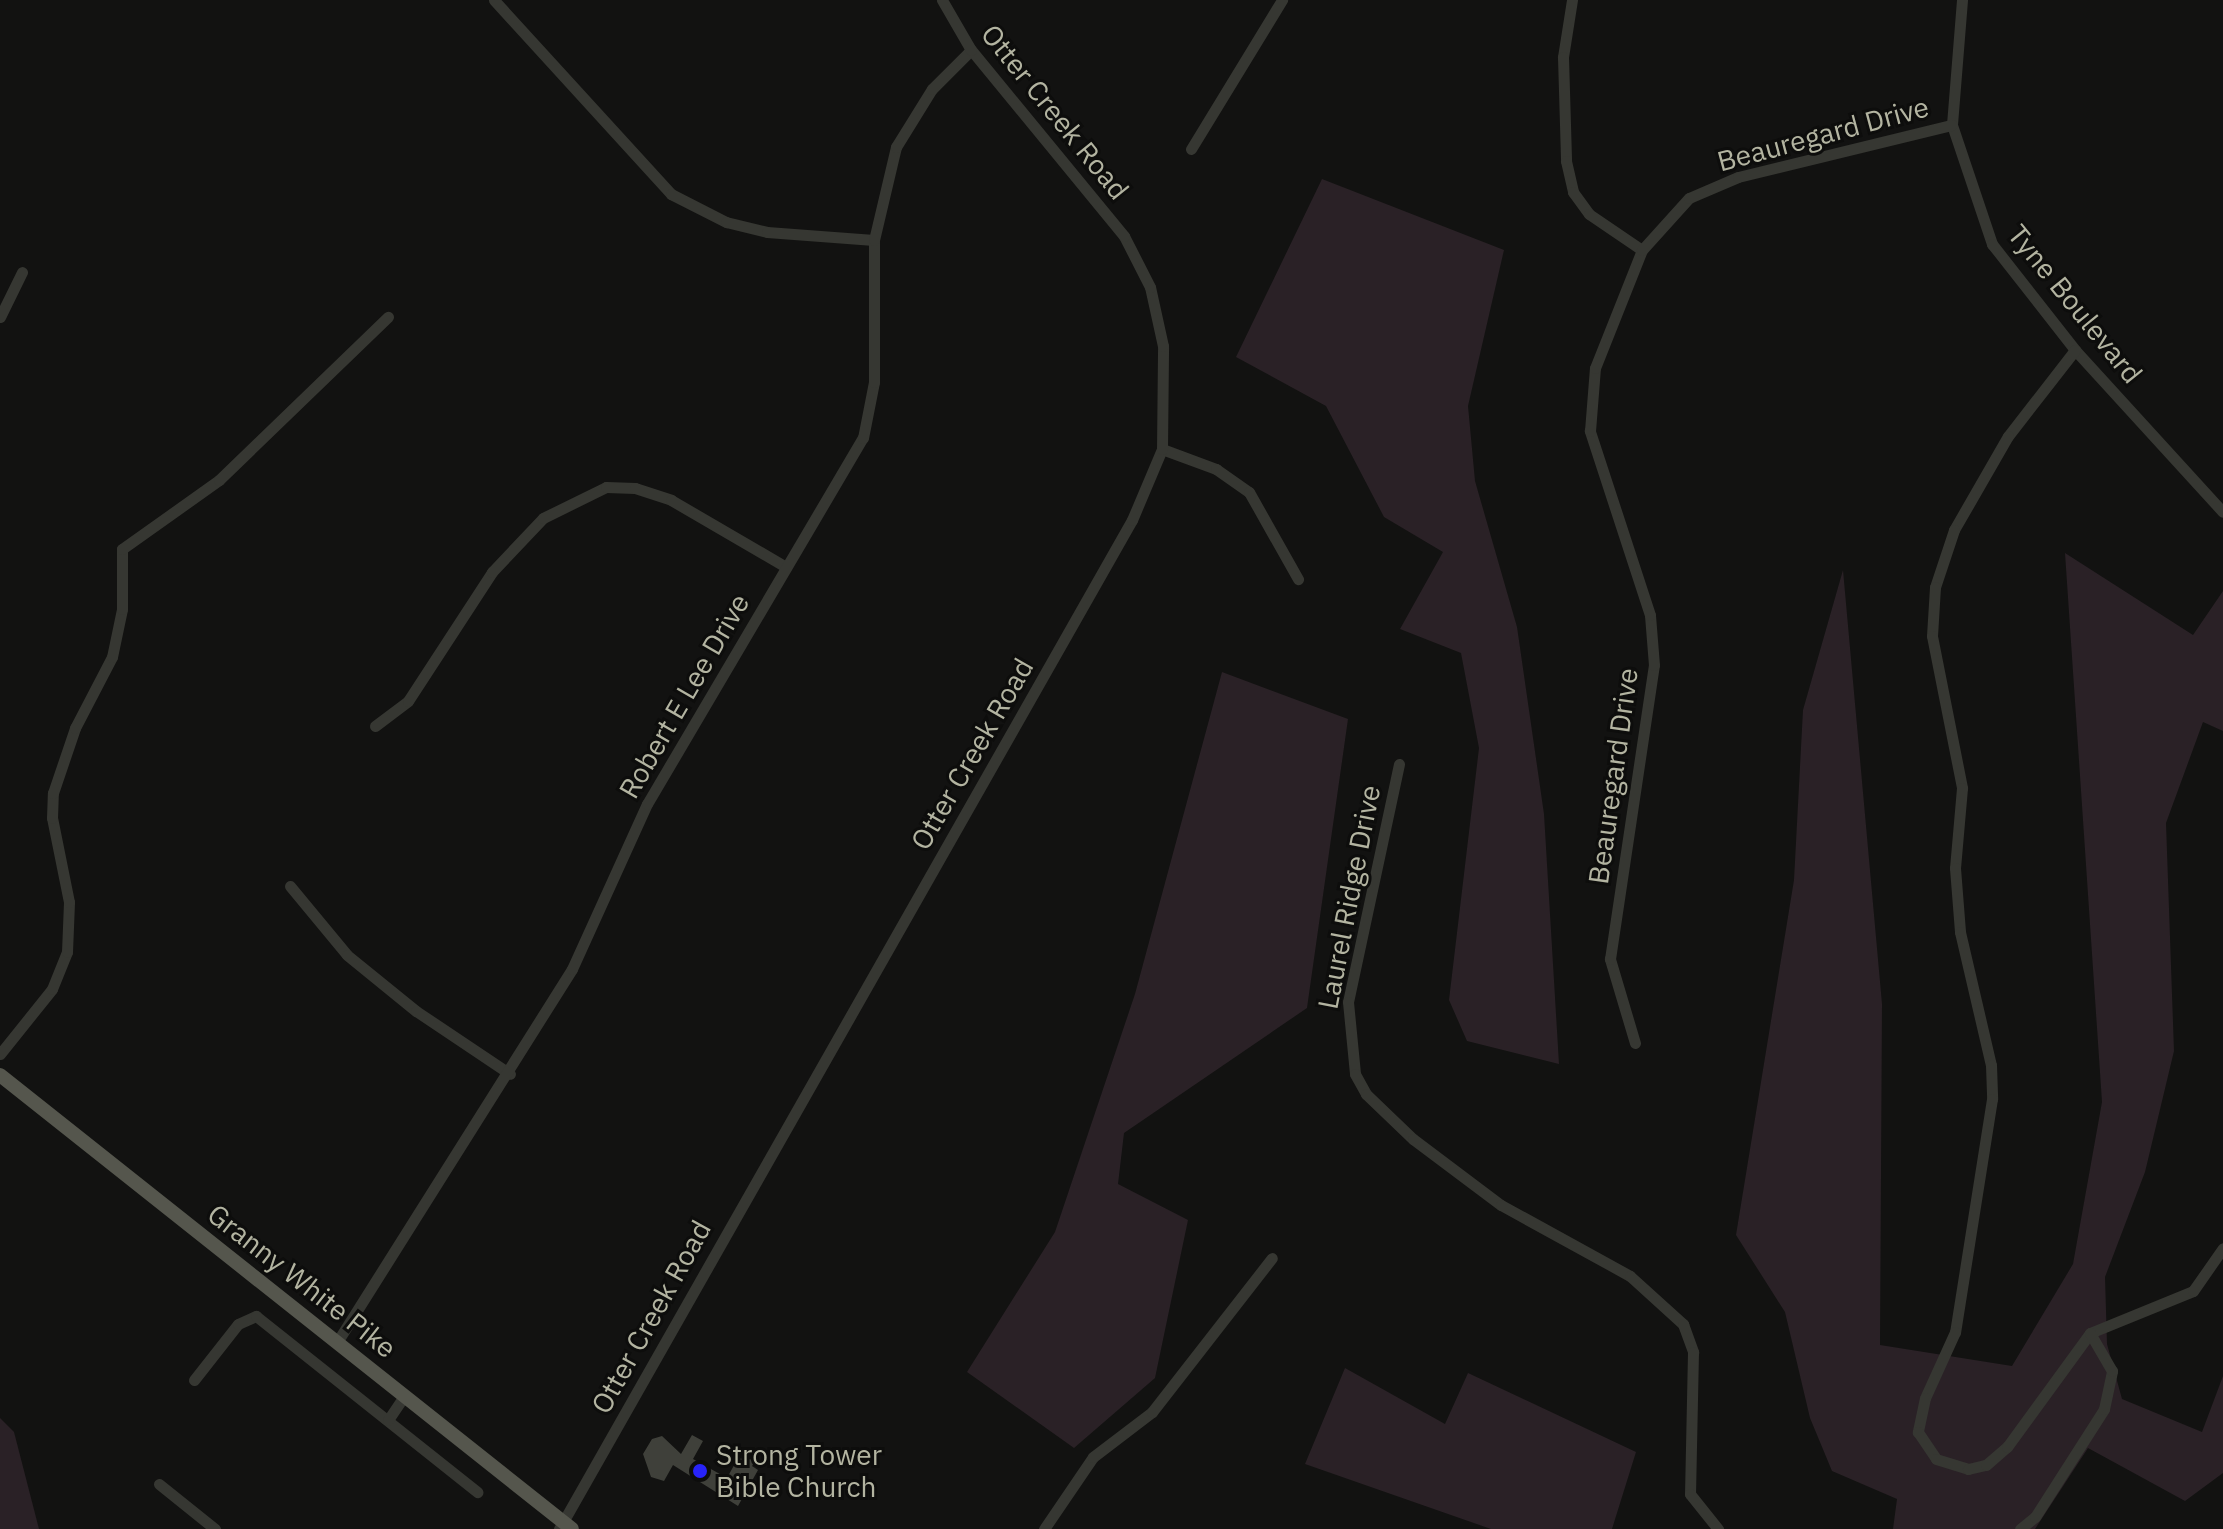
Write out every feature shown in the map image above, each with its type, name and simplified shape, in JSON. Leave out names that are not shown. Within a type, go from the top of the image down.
[{"type":"main road","name":"Granny White Pike","points":[[0,1075],[339,1339],[565,1527]]},
{"type":"street","points":[[494,0],[671,194],[726,222],[767,232],[874,240]]},
{"type":"street","name":"Otter Creek Road","points":[[565,1527],[1127,528],[1162,449],[1163,346],[1150,287],[1113,221],[971,50],[942,0]]},
{"type":"street","points":[[1191,149],[1282,0]]},
{"type":"street","points":[[1572,0],[1563,57],[1566,161],[1573,192],[1589,214],[1642,250]]},
{"type":"street","name":"Tyne Boulevard","points":[[1962,0],[1952,125],[1992,244],[2075,350],[2223,512]]},
{"type":"street","name":"Robert E Lee Drive","points":[[339,1339],[510,1074],[572,969],[647,804],[863,438],[874,382],[874,240],[896,147],[932,89],[971,50]]},
{"type":"street","name":"Beauregard Drive","points":[[1635,1043],[1610,959],[1654,665],[1650,615],[1597,462],[1589,395],[1642,250],[1689,198],[1734,178],[1952,125]]},
{"type":"street","points":[[0,317],[22,272]]},
{"type":"street","points":[[0,1054],[52,989],[67,952],[69,902],[52,818],[53,793],[75,728],[112,657],[122,609],[122,549],[219,480],[388,317]]},
{"type":"street","points":[[2075,350],[2008,436],[1954,530],[1933,600],[1937,670],[1962,788],[1955,868],[1960,932],[1991,1065],[1992,1099],[1955,1332],[1925,1398],[1918,1432],[1936,1459],[1968,1469],[1986,1465],[2007,1447],[2090,1333],[2193,1291],[2223,1248]]},
{"type":"street","points":[[1162,449],[1216,469],[1249,492],[1298,579]]},
{"type":"street","points":[[375,726],[408,701],[485,581],[543,518],[606,487],[635,488],[671,500],[786,567]]},
{"type":"street","name":"Laurel Ridge Drive","points":[[1399,764],[1348,1002],[1355,1074],[1383,1113],[1425,1148],[1501,1205],[1630,1276],[1683,1324],[1693,1352],[1690,1494],[1718,1529]]},
{"type":"street","points":[[290,886],[347,955],[416,1011],[510,1074]]},
{"type":"street","points":[[1044,1529],[1075,1478],[1152,1412],[1272,1258]]},
{"type":"street","points":[[194,1380],[238,1324],[256,1316],[477,1492]]},
{"type":"street","points":[[2020,1529],[2035,1517],[2104,1409],[2112,1371],[2090,1333]]},
{"type":"street","points":[[388,1420],[405,1395]]},
{"type":"street","points":[[159,1484],[215,1529]]},
{"type":"shaded area","points":[[1322,179],[1504,250],[1468,406],[1475,481],[1517,627],[1544,814],[1559,1064],[1467,1041],[1449,1000],[1479,748],[1461,653],[1400,629],[1443,552],[1384,517],[1326,406],[1236,357]]},
{"type":"shaded area","points":[[2065,553],[2193,635],[2223,591],[2223,731],[2203,722],[2166,823],[2174,1051],[2145,1172],[2105,1277],[2107,1344],[2122,1399],[2202,1432],[2223,1376],[2223,1473],[2185,1501],[2088,1448],[2035,1529],[1893,1529],[1897,1499],[1832,1471],[1810,1418],[1785,1312],[1736,1235],[1794,880],[1803,710],[1843,570],[1882,1004],[1880,1345],[2012,1366],[2073,1264],[2102,1102]]},
{"type":"shaded area","points":[[1222,672],[1348,719],[1307,1008],[1124,1133],[1118,1184],[1188,1220],[1155,1378],[1074,1448],[967,1372],[1055,1232],[1135,994]]},
{"type":"shaded area","points":[[1345,1368],[1445,1424],[1468,1373],[1636,1452],[1612,1529],[1491,1529],[1305,1464]]},
{"type":"shaded area","points":[[0,1418],[14,1432],[39,1529],[0,1529]]},
{"type":"building","name":"Strong Tower Bible Church","points":[[692,1435],[703,1441],[693,1459],[727,1478],[738,1458],[756,1460],[752,1466],[758,1470],[738,1506],[673,1465],[664,1481],[651,1477],[643,1454],[652,1439],[662,1436],[681,1454]]},
{"type":"place","name":"Strong Tower Bible Church","points":[[700,1471]]}]
